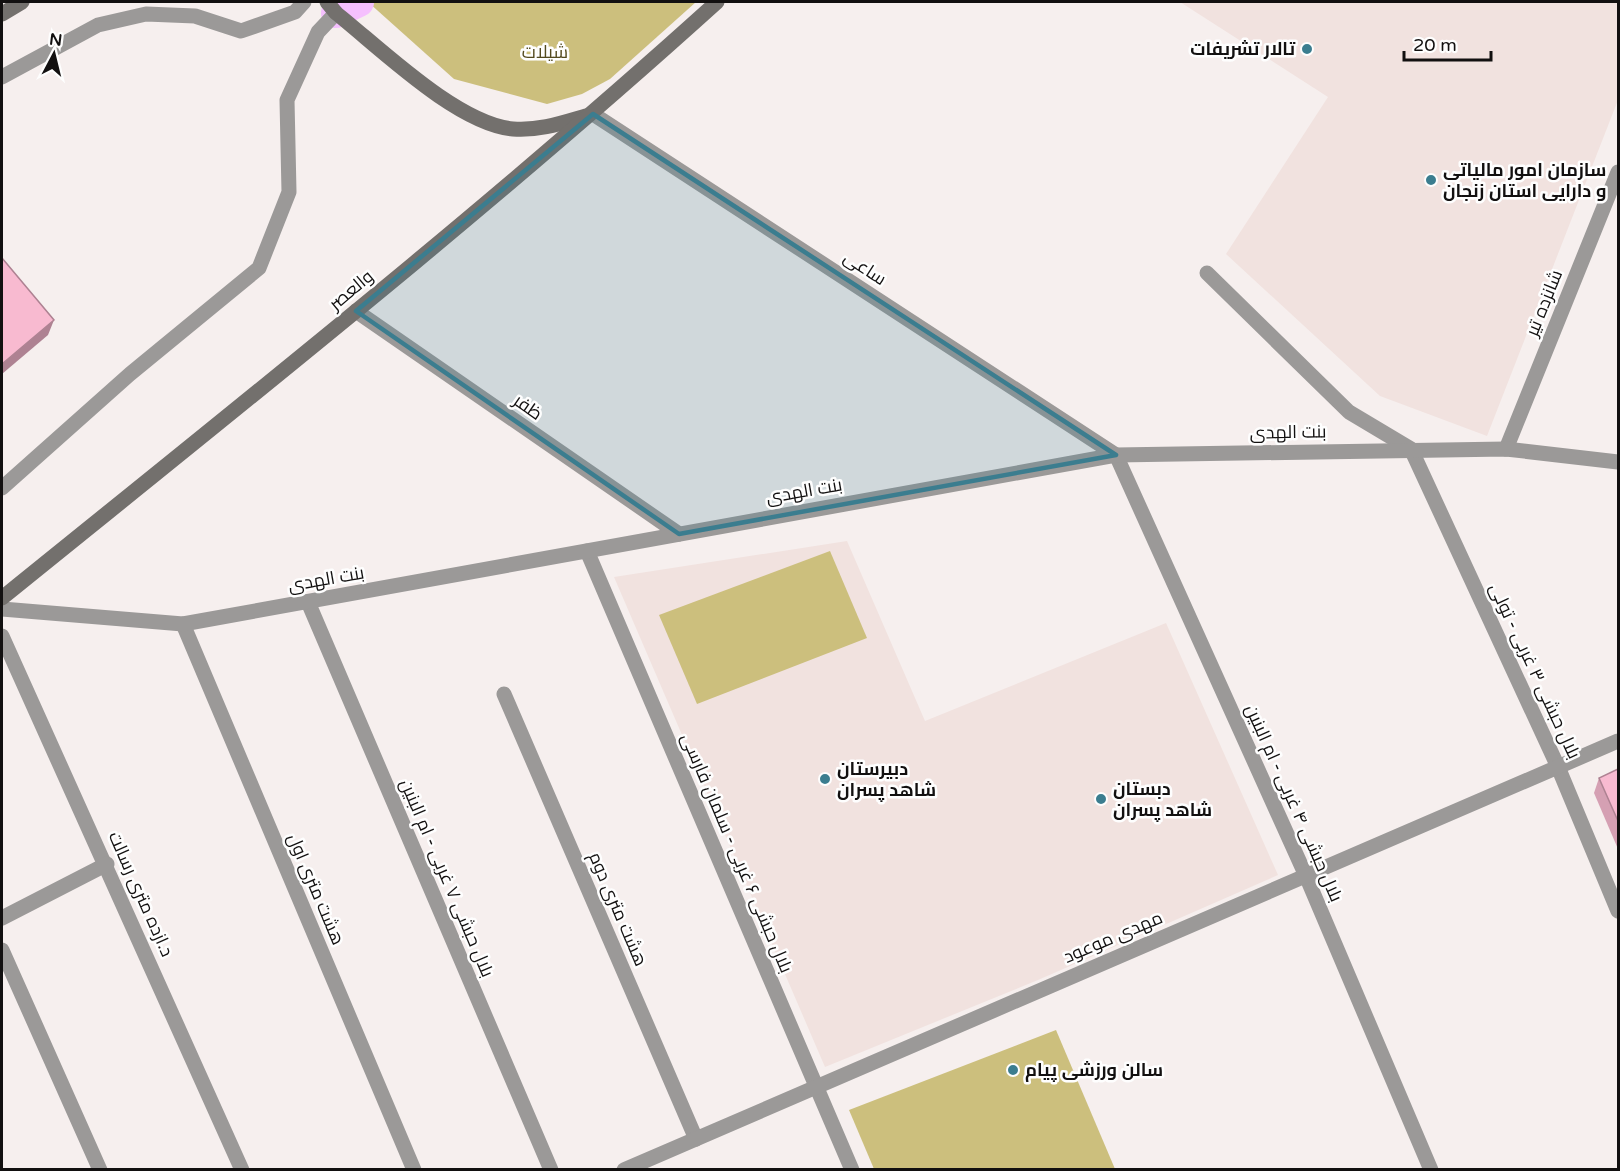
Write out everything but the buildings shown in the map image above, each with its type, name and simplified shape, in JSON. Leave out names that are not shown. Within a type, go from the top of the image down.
[{"type":"main road","points":[[2,14],[22,2]]},
{"type":"main road","name":"والعصر","points":[[2,598],[356,311],[593,114],[717,2]]},
{"type":"main road","points":[[331,7],[436,94],[477,117],[512,129],[543,129],[593,114]]},
{"type":"street","points":[[2,77],[98,25],[156,14],[195,16],[241,31],[295,12],[304,2]]},
{"type":"street","points":[[2,488],[130,374],[259,268],[289,192],[287,100],[331,7]]},
{"type":"street","name":"ساعی","points":[[593,114],[1116,454]]},
{"type":"street","name":"شانزده تیر","points":[[1506,449],[1618,172]]},
{"type":"street","points":[[1207,273],[1349,412],[1412,449]]},
{"type":"street","name":"ظفر","points":[[356,311],[679,534]]},
{"type":"street","name":"بلال حبشی ۳ غربی - تولی","points":[[1412,449],[1558,767],[1618,912]]},
{"type":"street","name":"بنت الهدی","points":[[2,609],[183,624],[1116,454],[1506,449],[1618,462]]},
{"type":"street","name":"بلال حبشی ۴ غربی - ام البنین","points":[[1116,454],[1306,876],[1431,1170]]},
{"type":"street","name":"بلال حبشی ۶ غربی - سلمان فارسی","points":[[587,551],[852,1170]]},
{"type":"street","name":"بلال حبشی ۷ غربی - ام البنین","points":[[308,602],[551,1170]]},
{"type":"street","name":"هشت متری اول","points":[[183,624],[414,1170]]},
{"type":"street","name":"د.ازده متری رسالت","points":[[2,636],[107,864],[242,1170]]},
{"type":"street","name":"هشت متری دوم","points":[[504,694],[696,1139]]},
{"type":"street","name":"مهدی موعود","points":[[624,1170],[1618,741]]},
{"type":"street","points":[[2,918],[107,864]]},
{"type":"street","points":[[2,950],[100,1170]]},
{"type":"highlighted area","points":[[593,114],[1116,455],[679,534],[356,311]]},
{"type":"shaded area","name":"سازمان امور مالیاتی و دارایی استان زنجان","points":[[1180,2],[1618,2],[1618,100],[1487,436],[1380,396],[1226,254],[1328,97]]},
{"type":"shaded area","name":"دبیرستان شاهد پسران","points":[[847,541],[925,721],[1166,623],[1278,875],[1038,980],[825,1067],[614,577]]},
{"type":"green space","name":"شیلات","points":[[368,2],[696,2],[610,79],[582,94],[547,104],[454,79]]},
{"type":"green space","points":[[830,551],[867,638],[697,704],[659,615]]},
{"type":"green space","name":"سالن ورزشی پیام","points":[[1056,1030],[1115,1169],[874,1169],[849,1110]]},
{"type":"waterway","points":[[336,13],[359,2]]},
{"type":"place","name":"تالار تشریفات","points":[[1307,49]]},
{"type":"place","name":"سازمان امور مالیاتی و دارایی استان زنجان","points":[[1431,180]]},
{"type":"place","name":"دبیرستان شاهد پسران","points":[[825,779]]},
{"type":"place","name":"دبستان شاهد پسران","points":[[1101,799]]},
{"type":"place","name":"سالن ورزشی پیام","points":[[1013,1070]]}]
